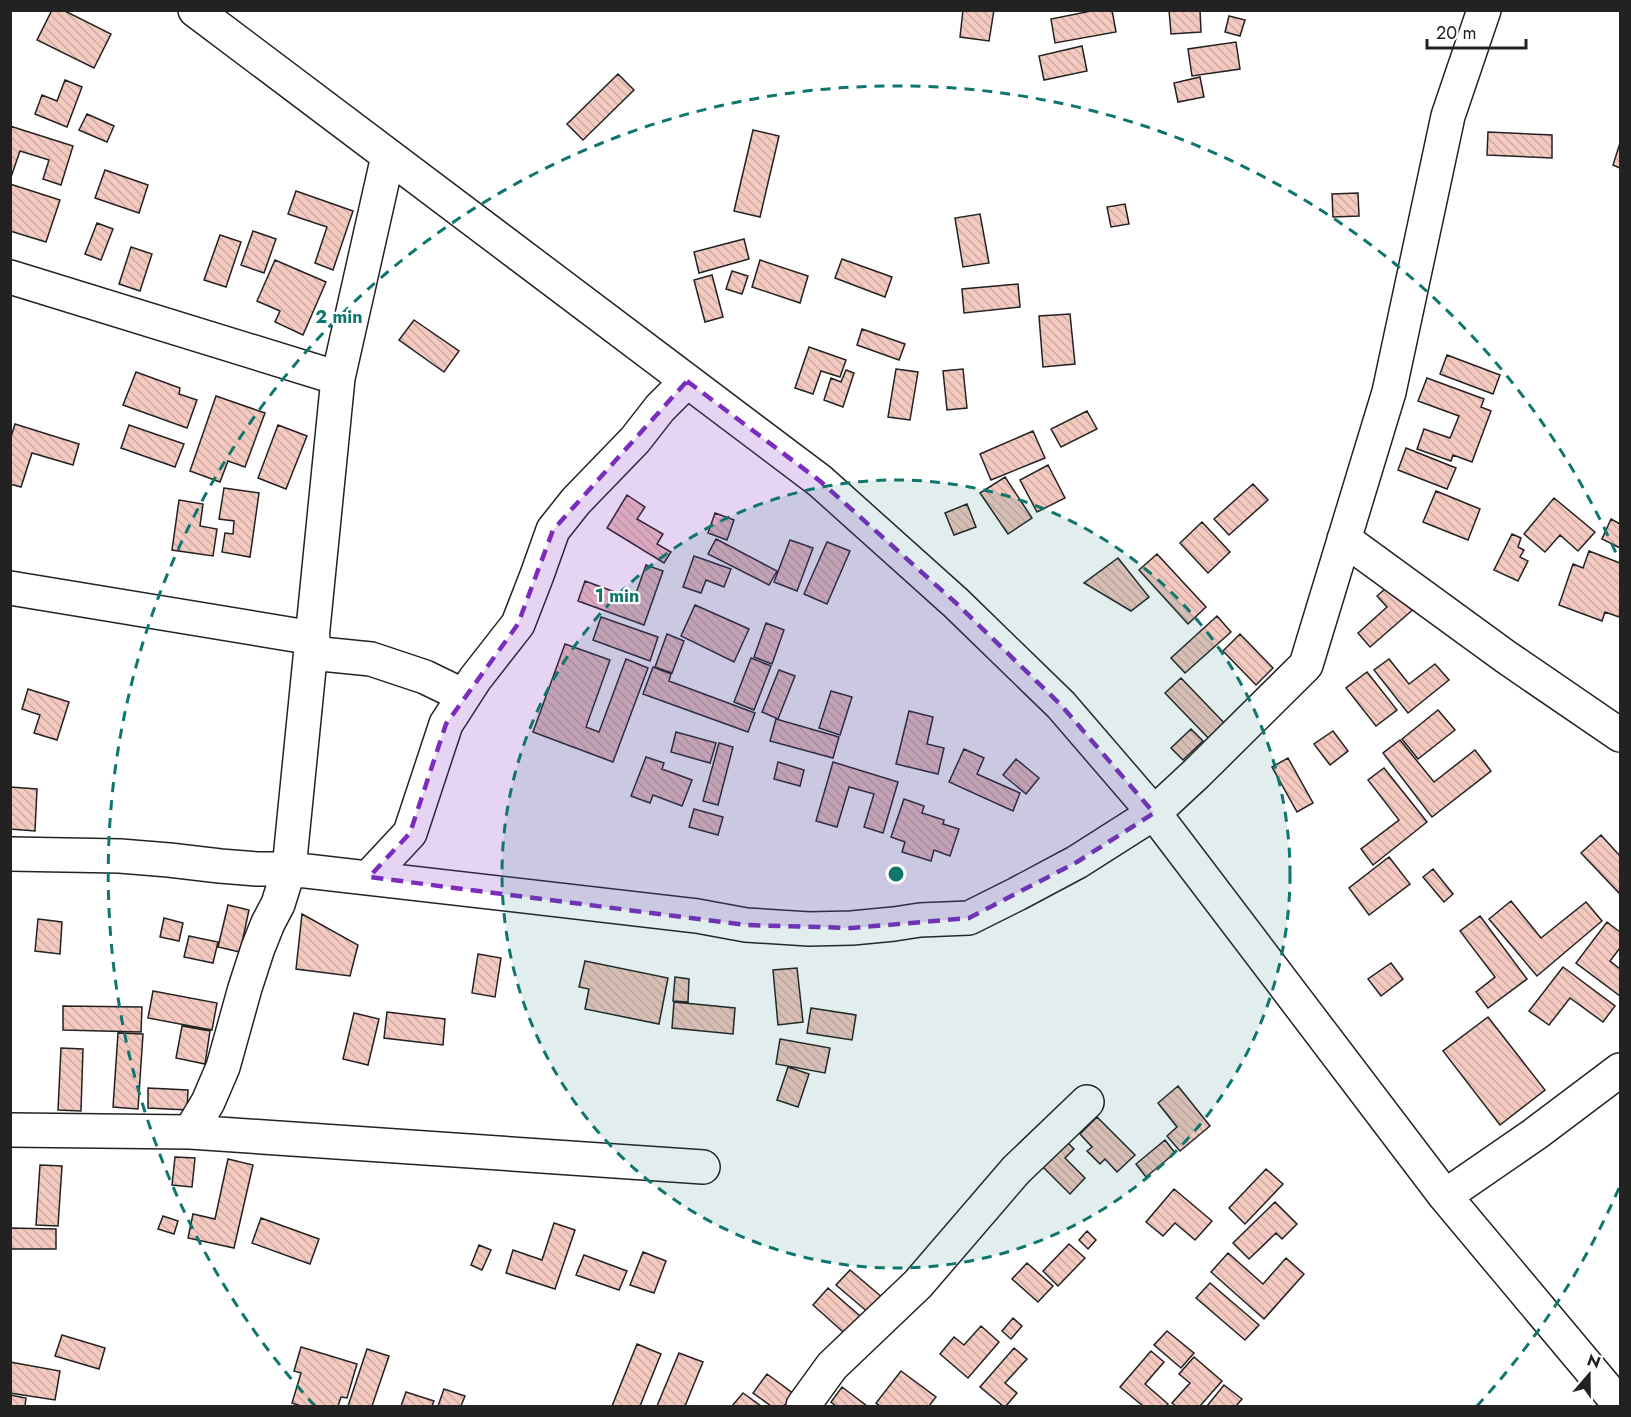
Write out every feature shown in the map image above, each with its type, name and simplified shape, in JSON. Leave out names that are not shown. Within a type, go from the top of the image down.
[{"type":"street","points":[[10,854],[120,856],[257,869],[289,869],[697,916],[746,925],[809,929],[852,928],[920,920],[969,918],[1077,862],[1154,813],[1305,664],[1389,392],[1448,116],[1484,10]]},
{"type":"street","points":[[199,12],[820,481],[956,603],[1061,705],[1154,813],[1445,1196],[1620,1405]]},
{"type":"street","points":[[190,1132],[208,1102],[223,1067],[258,948],[278,903],[289,869],[338,378],[388,156]]},
{"type":"street","points":[[10,277],[338,378]]},
{"type":"street","points":[[369,878],[410,833],[446,724],[475,679],[518,624],[553,530],[576,501],[635,440],[660,408],[687,381]]},
{"type":"street","points":[[1344,539],[1506,657],[1620,735]]},
{"type":"street","points":[[10,588],[371,659],[425,677],[464,696]]},
{"type":"street","points":[[1445,1196],[1535,1134],[1620,1070]]},
{"type":"street","points":[[803,1407],[832,1366],[918,1284],[1016,1170],[1087,1102]]},
{"type":"street","points":[[10,1130],[190,1132],[703,1167]]},
{"type":"highlighted area","points":[[687,381],[820,481],[956,603],[1061,705],[1154,813],[1077,862],[969,918],[852,928],[746,925],[369,877],[410,833],[446,724],[518,624],[553,530]]},
{"type":"building","points":[[52,10],[63,10],[111,34],[94,68],[37,40]]},
{"type":"building","points":[[963,10],[994,10],[989,41],[960,37]]},
{"type":"building","points":[[1096,10],[1112,10],[1116,32],[1055,43],[1051,19]]},
{"type":"building","points":[[1169,10],[1200,10],[1201,32],[1171,34]]},
{"type":"building","points":[[1229,16],[1245,20],[1240,36],[1225,32]]},
{"type":"building","points":[[1236,42],[1240,69],[1192,76],[1188,49]]},
{"type":"building","points":[[1082,46],[1087,71],[1044,80],[1039,56]]},
{"type":"building","points":[[618,74],[634,90],[583,140],[567,124]]},
{"type":"building","points":[[1200,77],[1204,97],[1178,102],[1174,83]]},
{"type":"building","points":[[65,80],[82,87],[67,127],[35,114],[42,95],[57,101]]},
{"type":"building","points":[[87,114],[114,126],[107,142],[79,130]]},
{"type":"building","points":[[10,126],[73,146],[61,185],[43,179],[49,160],[20,151],[10,180]]},
{"type":"building","points":[[753,130],[779,136],[760,217],[734,211]]},
{"type":"building","points":[[1488,132],[1552,135],[1552,158],[1487,155]]},
{"type":"building","points":[[1620,143],[1620,168],[1613,165]]},
{"type":"building","points":[[105,170],[148,185],[139,213],[95,198]]},
{"type":"building","points":[[10,184],[60,200],[46,242],[10,231]]},
{"type":"building","points":[[296,191],[353,211],[333,270],[315,263],[327,227],[288,214]]},
{"type":"building","points":[[1358,193],[1359,216],[1333,217],[1332,194]]},
{"type":"building","points":[[1125,204],[1129,224],[1111,227],[1107,207]]},
{"type":"building","points":[[980,214],[989,263],[963,267],[955,218]]},
{"type":"building","points":[[97,223],[113,229],[101,260],[85,254]]},
{"type":"building","points":[[253,231],[276,239],[264,273],[241,265]]},
{"type":"building","points":[[220,235],[241,242],[226,287],[204,280]]},
{"type":"building","points":[[744,239],[749,259],[699,273],[694,252]]},
{"type":"building","points":[[131,247],[152,254],[140,291],[119,284]]},
{"type":"building","points":[[842,259],[892,277],[885,297],[835,278]]},
{"type":"building","points":[[275,260],[326,282],[303,335],[275,322],[280,311],[257,301]]},
{"type":"building","points":[[760,260],[808,276],[800,303],[752,287]]},
{"type":"building","points":[[732,271],[748,276],[742,294],[726,289]]},
{"type":"building","points":[[712,275],[723,317],[705,322],[694,280]]},
{"type":"building","points":[[1018,284],[1020,307],[964,313],[962,289]]},
{"type":"building","points":[[1070,314],[1075,364],[1043,367],[1039,316]]},
{"type":"building","points":[[414,320],[459,351],[444,372],[399,340]]},
{"type":"building","points":[[862,329],[905,344],[899,360],[857,345]]},
{"type":"building","points":[[809,347],[846,360],[840,377],[821,371],[813,394],[795,388]]},
{"type":"building","points":[[1447,355],[1500,375],[1493,394],[1440,374]]},
{"type":"building","points":[[896,369],[918,372],[910,420],[888,417]]},
{"type":"building","points":[[963,369],[967,408],[947,410],[943,371]]},
{"type":"building","points":[[846,370],[854,373],[843,407],[824,400],[831,378],[841,382]]},
{"type":"building","points":[[136,372],[180,388],[179,394],[197,400],[187,428],[123,405]]},
{"type":"building","points":[[1427,378],[1484,399],[1481,407],[1491,411],[1472,462],[1453,455],[1451,461],[1417,449],[1424,429],[1450,438],[1459,416],[1418,401]]},
{"type":"building","points":[[216,396],[265,413],[245,467],[228,461],[220,482],[190,471]]},
{"type":"building","points":[[1087,411],[1097,429],[1061,447],[1051,429]]},
{"type":"building","points":[[15,424],[79,444],[73,465],[32,453],[21,487],[10,484],[10,440]]},
{"type":"building","points":[[129,425],[184,444],[175,467],[121,448]]},
{"type":"building","points":[[278,425],[307,436],[286,489],[258,478]]},
{"type":"building","points":[[1033,431],[1045,458],[991,480],[980,454]]},
{"type":"building","points":[[1406,448],[1456,468],[1447,489],[1398,470]]},
{"type":"building","points":[[1048,465],[1065,498],[1037,512],[1020,480]]},
{"type":"building","points":[[1005,477],[1032,518],[1008,534],[980,493]]},
{"type":"building","points":[[1253,484],[1268,500],[1229,535],[1214,519]]},
{"type":"building","points":[[224,488],[259,493],[250,557],[222,552],[225,533],[233,534],[234,521],[219,519]]},
{"type":"building","points":[[1436,491],[1480,509],[1468,540],[1423,522]]},
{"type":"building","points":[[627,495],[645,507],[637,519],[663,534],[657,544],[671,552],[664,563],[607,528]]},
{"type":"building","points":[[1554,498],[1595,532],[1578,551],[1560,535],[1545,552],[1524,534]]},
{"type":"building","points":[[179,500],[203,504],[200,526],[217,529],[213,556],[172,550]]},
{"type":"building","points":[[967,504],[976,527],[954,535],[945,513]]},
{"type":"building","points":[[715,513],[734,520],[727,540],[708,533]]},
{"type":"building","points":[[1611,519],[1620,524],[1620,548],[1602,539]]},
{"type":"building","points":[[1202,522],[1230,552],[1208,573],[1180,543]]},
{"type":"building","points":[[1512,534],[1521,538],[1518,547],[1524,550],[1520,557],[1528,561],[1518,581],[1494,570]]},
{"type":"building","points":[[716,539],[777,571],[769,585],[708,554]]},
{"type":"building","points":[[790,540],[813,548],[797,591],[774,582]]},
{"type":"building","points":[[827,542],[850,551],[827,604],[804,594]]},
{"type":"building","points":[[1589,551],[1620,563],[1619,617],[1605,612],[1602,621],[1559,605],[1573,564],[1583,568]]},
{"type":"building","points":[[1157,554],[1206,607],[1188,624],[1139,570]]},
{"type":"building","points":[[694,556],[731,569],[724,587],[706,580],[701,593],[683,587]]},
{"type":"building","points":[[1118,558],[1149,597],[1131,611],[1084,583]]},
{"type":"building","points":[[646,565],[663,571],[644,625],[578,601],[585,581],[634,599]]},
{"type":"building","points":[[1393,582],[1416,607],[1370,647],[1358,633],[1387,607],[1377,596]]},
{"type":"building","points":[[695,605],[749,629],[734,662],[681,636]]},
{"type":"building","points":[[1217,616],[1231,632],[1185,673],[1171,658]]},
{"type":"building","points":[[601,617],[658,637],[650,661],[593,640]]},
{"type":"building","points":[[766,623],[784,630],[772,664],[754,657]]},
{"type":"building","points":[[667,634],[684,641],[672,673],[655,667]]},
{"type":"building","points":[[1240,634],[1273,668],[1256,685],[1223,651]]},
{"type":"building","points":[[565,644],[610,660],[586,727],[599,732],[626,659],[648,668],[613,762],[533,732]]},
{"type":"building","points":[[751,658],[771,666],[754,710],[734,702]]},
{"type":"building","points":[[1389,659],[1409,684],[1435,664],[1449,680],[1408,713],[1374,670]]},
{"type":"building","points":[[653,667],[671,674],[669,681],[755,713],[748,732],[643,694]]},
{"type":"building","points":[[779,670],[795,676],[778,719],[762,712]]},
{"type":"building","points":[[1367,672],[1397,710],[1376,726],[1346,688]]},
{"type":"building","points":[[1181,678],[1229,728],[1213,743],[1165,693]]},
{"type":"building","points":[[28,689],[69,702],[57,740],[34,733],[40,715],[22,709]]},
{"type":"building","points":[[831,691],[852,697],[840,735],[819,728]]},
{"type":"building","points":[[1438,710],[1455,730],[1418,759],[1402,739]]},
{"type":"building","points":[[909,711],[933,717],[927,744],[944,748],[938,774],[896,764]]},
{"type":"building","points":[[776,719],[839,737],[833,758],[770,741]]},
{"type":"building","points":[[1191,729],[1203,741],[1183,760],[1171,748]]},
{"type":"building","points":[[1333,731],[1348,751],[1330,765],[1314,744]]},
{"type":"building","points":[[676,732],[716,743],[710,763],[671,752]]},
{"type":"building","points":[[1400,740],[1434,782],[1475,750],[1491,771],[1432,817],[1383,753]]},
{"type":"building","points":[[719,743],[733,747],[718,805],[703,801]]},
{"type":"building","points":[[964,749],[984,758],[977,774],[1020,793],[1013,811],[949,782]]},
{"type":"building","points":[[646,757],[664,763],[662,769],[692,780],[682,806],[653,795],[650,803],[631,796]]},
{"type":"building","points":[[1288,758],[1313,803],[1297,812],[1272,767]]},
{"type":"building","points":[[1016,759],[1039,778],[1026,794],[1003,775]]},
{"type":"building","points":[[778,762],[804,770],[800,786],[774,779]]},
{"type":"building","points":[[833,762],[898,782],[883,833],[864,827],[874,794],[849,787],[837,827],[816,821]]},
{"type":"building","points":[[1384,768],[1427,822],[1373,865],[1361,849],[1399,820],[1368,780]]},
{"type":"building","points":[[10,787],[37,789],[35,831],[10,829]]},
{"type":"building","points":[[904,799],[924,806],[922,813],[944,820],[943,824],[959,829],[950,856],[934,850],[931,861],[902,852],[905,842],[891,837]]},
{"type":"building","points":[[694,809],[723,817],[718,835],[689,827]]},
{"type":"building","points":[[1601,835],[1620,856],[1620,894],[1581,853]]},
{"type":"building","points":[[1389,857],[1410,884],[1369,915],[1349,888]]},
{"type":"building","points":[[1433,869],[1453,894],[1444,902],[1423,877]]},
{"type":"building","points":[[1511,901],[1541,938],[1586,902],[1602,921],[1537,976],[1489,919]]},
{"type":"building","points":[[228,905],[249,910],[240,952],[218,947]]},
{"type":"building","points":[[302,914],[358,945],[350,976],[296,969]]},
{"type":"building","points":[[1480,916],[1527,979],[1488,1008],[1476,992],[1495,977],[1460,931]]},
{"type":"building","points":[[164,918],[183,923],[179,941],[160,937]]},
{"type":"building","points":[[38,919],[62,922],[60,954],[35,951]]},
{"type":"building","points":[[1607,922],[1620,932],[1620,948],[1610,961],[1620,969],[1620,996],[1576,963]]},
{"type":"building","points":[[189,936],[218,942],[213,963],[184,957]]},
{"type":"building","points":[[478,954],[501,958],[495,997],[472,993]]},
{"type":"building","points":[[585,961],[668,978],[659,1024],[585,1009],[589,989],[579,987]]},
{"type":"building","points":[[1391,963],[1403,979],[1381,996],[1368,979]]},
{"type":"building","points":[[1563,967],[1615,1006],[1603,1022],[1570,998],[1549,1025],[1529,1011]]},
{"type":"building","points":[[797,968],[803,1022],[778,1025],[773,970]]},
{"type":"building","points":[[675,977],[689,979],[688,1002],[673,1001]]},
{"type":"building","points":[[153,991],[217,1003],[212,1030],[148,1018]]},
{"type":"building","points":[[674,1002],[735,1008],[733,1034],[672,1028]]},
{"type":"building","points":[[63,1006],[142,1007],[141,1032],[63,1030]]},
{"type":"building","points":[[811,1008],[856,1015],[852,1040],[807,1033]]},
{"type":"building","points":[[387,1012],[445,1019],[443,1045],[384,1038]]},
{"type":"building","points":[[354,1013],[379,1019],[368,1065],[343,1059]]},
{"type":"building","points":[[1488,1017],[1545,1090],[1500,1125],[1443,1051]]},
{"type":"building","points":[[182,1026],[210,1031],[205,1064],[176,1058]]},
{"type":"building","points":[[118,1033],[143,1034],[138,1109],[113,1107]]},
{"type":"building","points":[[780,1039],[830,1048],[825,1073],[776,1064]]},
{"type":"building","points":[[61,1048],[83,1049],[81,1111],[58,1110]]},
{"type":"building","points":[[788,1067],[809,1074],[798,1107],[777,1100]]},
{"type":"building","points":[[1178,1086],[1210,1126],[1180,1151],[1167,1136],[1177,1127],[1158,1103]]},
{"type":"building","points":[[148,1088],[188,1090],[187,1110],[148,1108]]},
{"type":"building","points":[[1097,1117],[1135,1155],[1117,1172],[1105,1159],[1100,1164],[1087,1151],[1092,1147],[1080,1134]]},
{"type":"building","points":[[1061,1136],[1074,1149],[1065,1158],[1085,1178],[1070,1194],[1037,1161]]},
{"type":"building","points":[[1165,1140],[1175,1153],[1146,1177],[1136,1164]]},
{"type":"building","points":[[175,1157],[195,1158],[192,1187],[172,1185]]},
{"type":"building","points":[[228,1159],[253,1165],[234,1248],[188,1238],[193,1214],[215,1219]]},
{"type":"building","points":[[40,1165],[62,1166],[58,1226],[36,1225]]},
{"type":"building","points":[[1266,1169],[1283,1184],[1245,1224],[1229,1208]]},
{"type":"building","points":[[1174,1189],[1212,1221],[1195,1240],[1175,1223],[1163,1236],[1146,1222]]},
{"type":"building","points":[[1275,1202],[1297,1224],[1282,1239],[1276,1233],[1249,1259],[1233,1243]]},
{"type":"building","points":[[163,1216],[178,1221],[174,1234],[158,1229]]},
{"type":"building","points":[[261,1218],[319,1239],[310,1264],[252,1243]]},
{"type":"building","points":[[554,1223],[575,1230],[555,1289],[506,1273],[513,1250],[542,1260]]},
{"type":"building","points":[[10,1228],[56,1229],[56,1249],[10,1249]]},
{"type":"building","points":[[1087,1231],[1096,1240],[1088,1249],[1079,1240]]},
{"type":"building","points":[[1069,1244],[1085,1258],[1058,1286],[1043,1271]]},
{"type":"building","points":[[479,1245],[491,1250],[482,1270],[471,1265]]},
{"type":"building","points":[[643,1252],[666,1261],[654,1293],[630,1285]]},
{"type":"building","points":[[1228,1253],[1263,1284],[1286,1258],[1304,1274],[1264,1319],[1211,1272]]},
{"type":"building","points":[[584,1255],[627,1271],[619,1290],[576,1275]]},
{"type":"building","points":[[1027,1263],[1053,1286],[1038,1302],[1012,1279]]},
{"type":"building","points":[[850,1270],[890,1304],[876,1319],[836,1285]]},
{"type":"building","points":[[1210,1283],[1259,1325],[1245,1340],[1196,1298]]},
{"type":"building","points":[[828,1288],[867,1322],[851,1339],[813,1305]]},
{"type":"building","points":[[1013,1318],[1022,1326],[1011,1339],[1002,1331]]},
{"type":"building","points":[[981,1326],[999,1342],[968,1378],[940,1354],[954,1337],[964,1345]]},
{"type":"building","points":[[1167,1331],[1194,1353],[1181,1368],[1154,1345]]},
{"type":"building","points":[[62,1335],[105,1348],[99,1369],[55,1356]]},
{"type":"building","points":[[637,1344],[661,1354],[640,1406],[612,1406]]},
{"type":"building","points":[[301,1347],[357,1364],[347,1398],[341,1397],[338,1406],[301,1406],[292,1403],[301,1373],[294,1371]]},
{"type":"building","points":[[1014,1348],[1027,1359],[1005,1383],[1017,1393],[1006,1406],[1003,1406],[980,1387]]},
{"type":"building","points":[[367,1349],[389,1356],[372,1406],[348,1406]]},
{"type":"building","points":[[1151,1351],[1164,1362],[1145,1384],[1168,1404],[1166,1406],[1143,1406],[1120,1387]]},
{"type":"building","points":[[679,1353],[703,1362],[685,1406],[657,1406]]},
{"type":"building","points":[[1194,1357],[1222,1381],[1200,1406],[1176,1406],[1172,1403],[1190,1383],[1179,1374]]},
{"type":"building","points":[[10,1362],[60,1371],[55,1400],[10,1393]]},
{"type":"building","points":[[901,1371],[936,1397],[929,1406],[880,1406],[876,1403]]},
{"type":"building","points":[[767,1374],[794,1394],[784,1406],[771,1406],[753,1393]]},
{"type":"building","points":[[1224,1385],[1242,1399],[1236,1406],[1207,1406]]},
{"type":"building","points":[[842,1387],[867,1406],[836,1406],[831,1402]]},
{"type":"building","points":[[444,1389],[465,1396],[461,1406],[438,1406]]},
{"type":"building","points":[[406,1392],[434,1401],[432,1406],[401,1406]]},
{"type":"building","points":[[743,1393],[761,1406],[732,1406]]},
{"type":"building","points":[[10,1395],[26,1398],[25,1406],[10,1406]]}]
